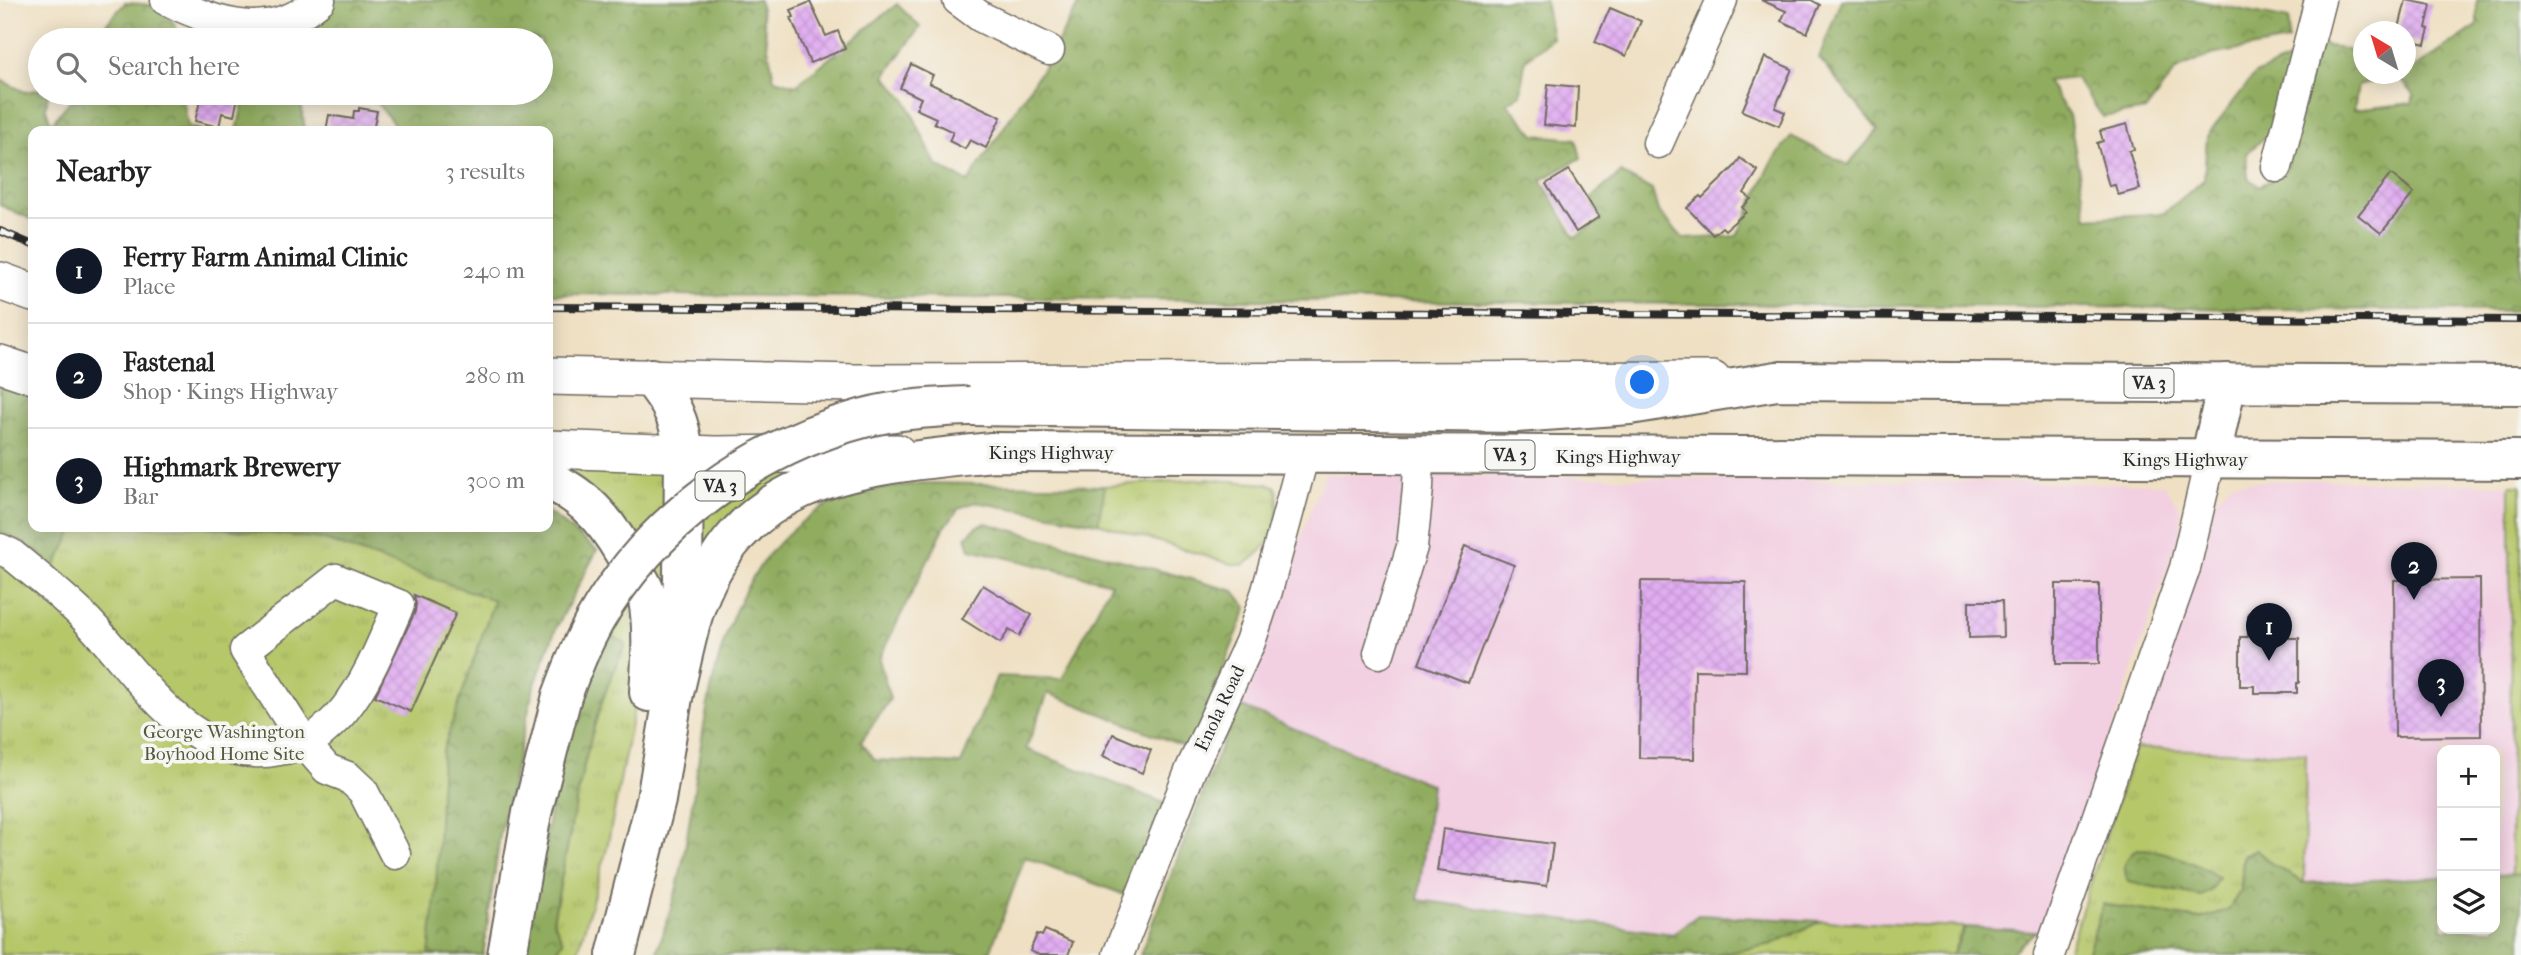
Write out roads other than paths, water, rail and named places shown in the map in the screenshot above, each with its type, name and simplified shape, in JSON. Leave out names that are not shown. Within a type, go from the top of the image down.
[{"type":"highway","points":[[651,378],[665,394],[676,414],[684,453],[683,581],[673,697]]},
{"type":"highway","name":"VA 3","points":[[507,955],[533,813],[562,696],[594,622],[617,585],[669,526],[711,493],[769,455],[828,429],[866,418],[899,412],[970,406],[1516,413],[1630,405],[1777,381],[2521,385]]},
{"type":"highway","points":[[2210,460],[2227,383]]},
{"type":"highway","name":"VA 3","points":[[616,955],[656,800],[673,697],[694,613],[724,551],[741,529],[762,510],[812,483],[889,463],[992,452]]},
{"type":"highway","name":"Kings Highway","points":[[992,452],[2521,460]]},
{"type":"highway","points":[[553,482],[571,491],[615,534],[644,588],[649,606],[649,709],[641,760],[608,906],[593,955]]},
{"type":"main road","points":[[0,281],[28,291]]},
{"type":"main road","points":[[0,364],[28,373]]},
{"type":"main road","points":[[553,376],[856,383],[1515,379],[1777,381]]},
{"type":"main road","name":"Kings Highway","points":[[553,449],[684,453],[992,452]]},
{"type":"street","points":[[166,0],[227,24],[248,27],[270,26],[294,18],[320,0]]},
{"type":"street","points":[[958,0],[981,17],[1049,50]]},
{"type":"street","points":[[1658,143],[1722,0]]},
{"type":"street","points":[[2277,167],[2320,0]]},
{"type":"street","name":"Enola Road","points":[[1118,955],[1196,758],[1250,642],[1267,591],[1304,454]]},
{"type":"street","points":[[1379,653],[1412,547],[1419,455]]},
{"type":"street","points":[[2049,955],[2185,568],[2210,460]]},
{"type":"street","points":[[0,549],[11,554],[81,614],[177,719],[192,730],[229,748],[253,754],[305,744],[342,712],[352,701],[399,605],[336,579],[245,650],[305,744],[327,769],[348,777],[363,792],[395,854]]},
{"type":"railway","points":[[0,231],[28,243]]},
{"type":"railway","points":[[553,307],[2521,320]]},
{"type":"place","name":"Fastenal","points":[[2414,600]]},
{"type":"place","name":"Ferry Farm Animal Clinic","points":[[2269,661]]},
{"type":"place","name":"Highmark Brewery","points":[[2441,717]]},
{"type":"park label","name":"George Washington Boyhood Home Site","points":[[224,742]]}]
